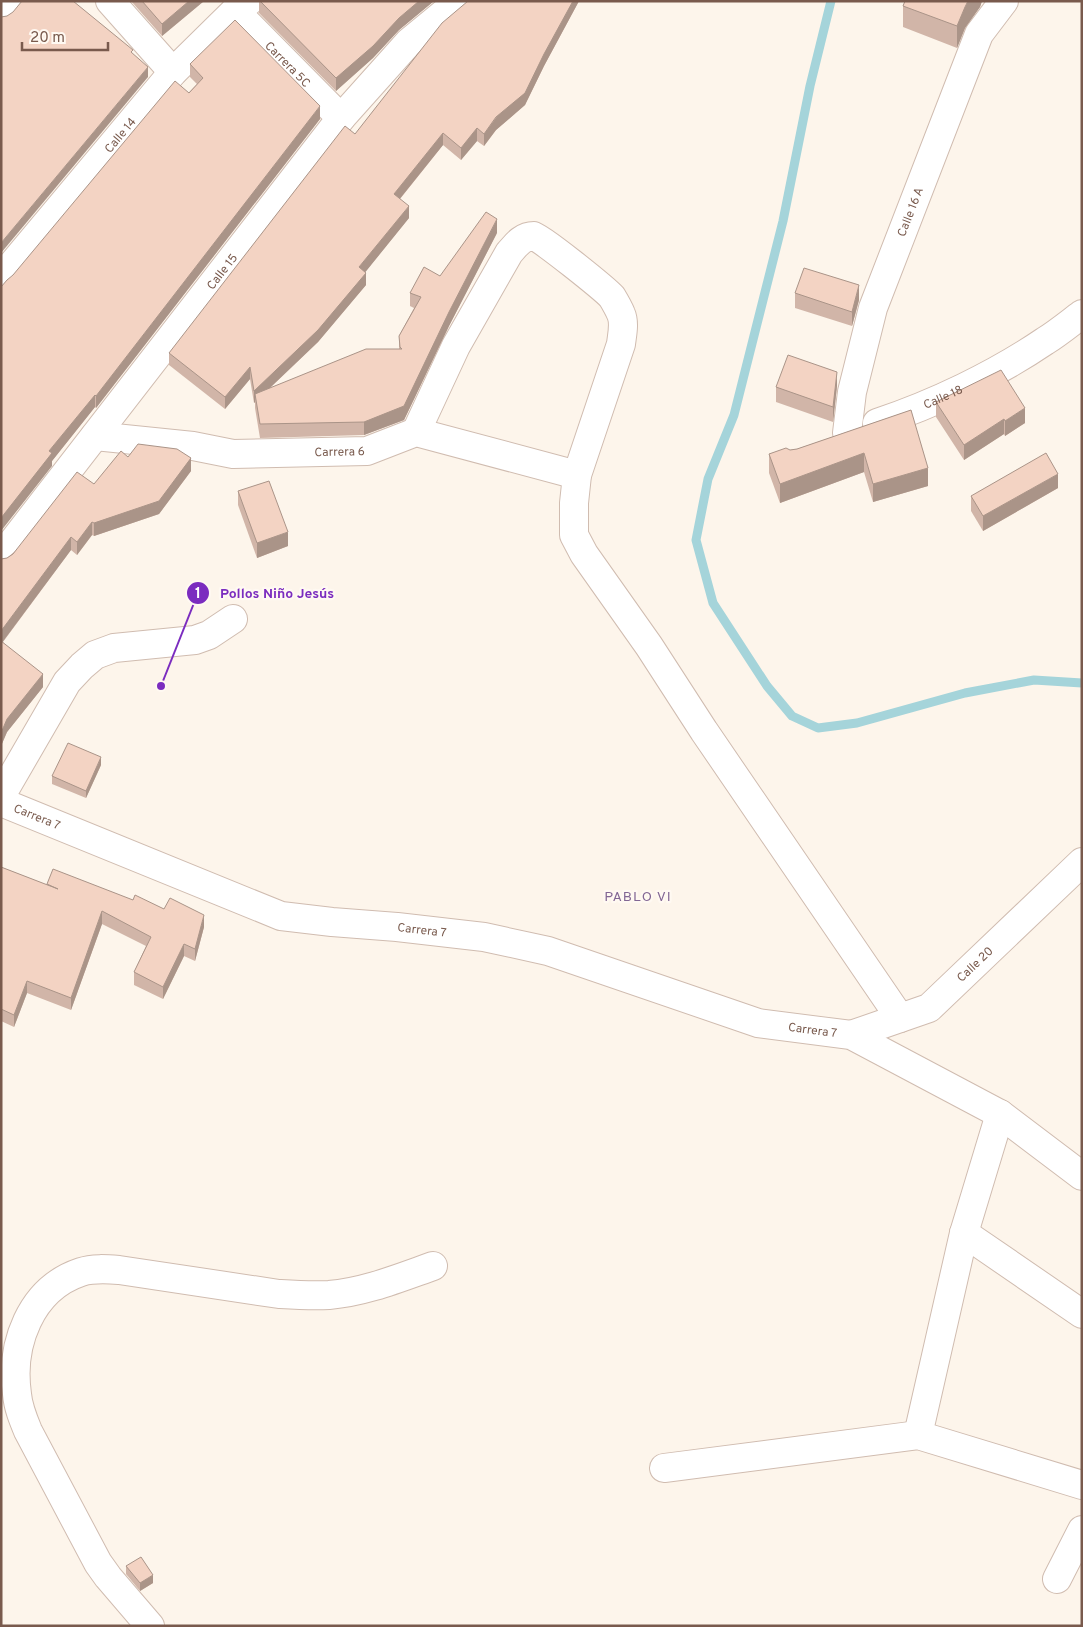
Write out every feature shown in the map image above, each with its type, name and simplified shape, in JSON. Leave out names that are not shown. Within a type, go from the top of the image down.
[{"type":"street","points":[[1,12],[10,1]]},
{"type":"street","points":[[110,1],[173,72]]},
{"type":"street","name":"Calle 15","points":[[1,557],[341,118],[409,42],[460,1]]},
{"type":"street","name":"Calle 16 A","points":[[838,436],[852,392],[873,308],[980,34],[1004,1]]},
{"type":"street","name":"Calle 14","points":[[1,278],[173,72],[242,6]]},
{"type":"street","name":"Carrera 5C","points":[[242,6],[341,118]]},
{"type":"street","points":[[577,475],[416,432],[456,346],[509,253],[526,237],[536,236],[612,297],[622,316],[621,344],[577,475],[574,502],[574,536],[584,554],[649,646],[704,731],[900,1018]]},
{"type":"street","name":"Calle 18","points":[[838,436],[913,411],[1006,365],[1046,340],[1082,314]]},
{"type":"street","name":"Carrera 6","points":[[95,436],[193,446],[232,454],[367,451],[416,432]]},
{"type":"street","points":[[1,796],[67,682],[82,666],[95,656],[114,648],[195,640],[209,635],[233,619]]},
{"type":"street","name":"Carrera 7","points":[[1,802],[281,916],[332,922],[398,926],[484,937],[548,950],[758,1023],[851,1035]]},
{"type":"street","name":"Calle 20","points":[[851,1035],[929,1008],[1082,862]]},
{"type":"street","points":[[851,1035],[1000,1114],[1082,1176]]},
{"type":"street","points":[[918,1435],[964,1233],[1000,1114]]},
{"type":"street","points":[[964,1233],[1082,1314]]},
{"type":"street","points":[[150,1626],[98,1563],[28,1431],[20,1410],[16,1378],[17,1349],[25,1323],[39,1301],[56,1284],[81,1272],[98,1269],[119,1270],[304,1296],[330,1295],[363,1289],[433,1266]]},
{"type":"street","points":[[664,1468],[918,1435],[1082,1485]]},
{"type":"street","points":[[1057,1579],[1082,1530]]},
{"type":"building","points":[[22,1],[73,1],[133,50],[131,52],[148,67],[1,243],[1,17],[13,12]]},
{"type":"building","points":[[142,1],[189,1],[162,24]]},
{"type":"building","points":[[260,1],[419,1],[399,18],[373,46],[336,78]]},
{"type":"building","points":[[468,1],[573,1],[525,93],[496,117],[484,134],[477,128],[461,148],[443,133],[394,194],[409,206],[359,267],[366,273],[318,330],[254,391],[250,367],[225,397],[169,353],[345,126],[355,134],[442,23]]},
{"type":"building","points":[[905,1],[968,1],[957,26],[903,6]]},
{"type":"building","points":[[235,20],[320,106],[96,396],[49,451],[52,453],[1,518],[1,287],[175,81],[189,93],[203,78],[190,64]]},
{"type":"building","points":[[486,212],[497,219],[449,312],[404,406],[364,422],[260,424],[255,394],[366,349],[402,349],[399,336],[421,297],[410,293],[424,267],[440,276]]},
{"type":"building","points":[[804,268],[859,285],[852,312],[795,293]]},
{"type":"building","points":[[788,355],[837,372],[833,407],[776,387]]},
{"type":"building","points":[[1001,370],[1025,408],[964,445],[936,402]]},
{"type":"building","points":[[911,410],[928,468],[873,484],[864,453],[780,484],[769,454],[786,448],[790,450],[797,449]]},
{"type":"building","points":[[138,444],[177,449],[191,458],[159,501],[94,523],[92,522],[77,542],[71,537],[1,631],[1,559],[13,554],[77,472],[94,484],[121,451],[128,457]]},
{"type":"building","points":[[1046,453],[1058,474],[983,516],[971,496]]},
{"type":"building","points":[[269,481],[288,532],[257,543],[238,491]]},
{"type":"building","points":[[1,641],[43,674],[7,719],[1,733]]},
{"type":"building","points":[[68,743],[101,757],[86,791],[52,776]]},
{"type":"building","points":[[1,867],[58,889],[47,884],[53,869],[133,900],[135,895],[164,909],[170,898],[204,915],[195,949],[184,944],[163,987],[134,972],[151,937],[102,911],[71,998],[27,981],[14,1015],[1,1009]]},
{"type":"building","points":[[141,1557],[153,1575],[140,1583],[126,1566]]},
{"type":"waterway","points":[[831,1],[810,86],[783,221],[734,415],[708,479],[696,540],[713,603],[767,686],[792,716],[818,728],[857,723],[965,693],[1034,680],[1082,683]]},
{"type":"place","name":"Pollos Niño Jesús","points":[[161,686]]},
{"type":"district","name":"PABLO VI","points":[[638,896]]}]
